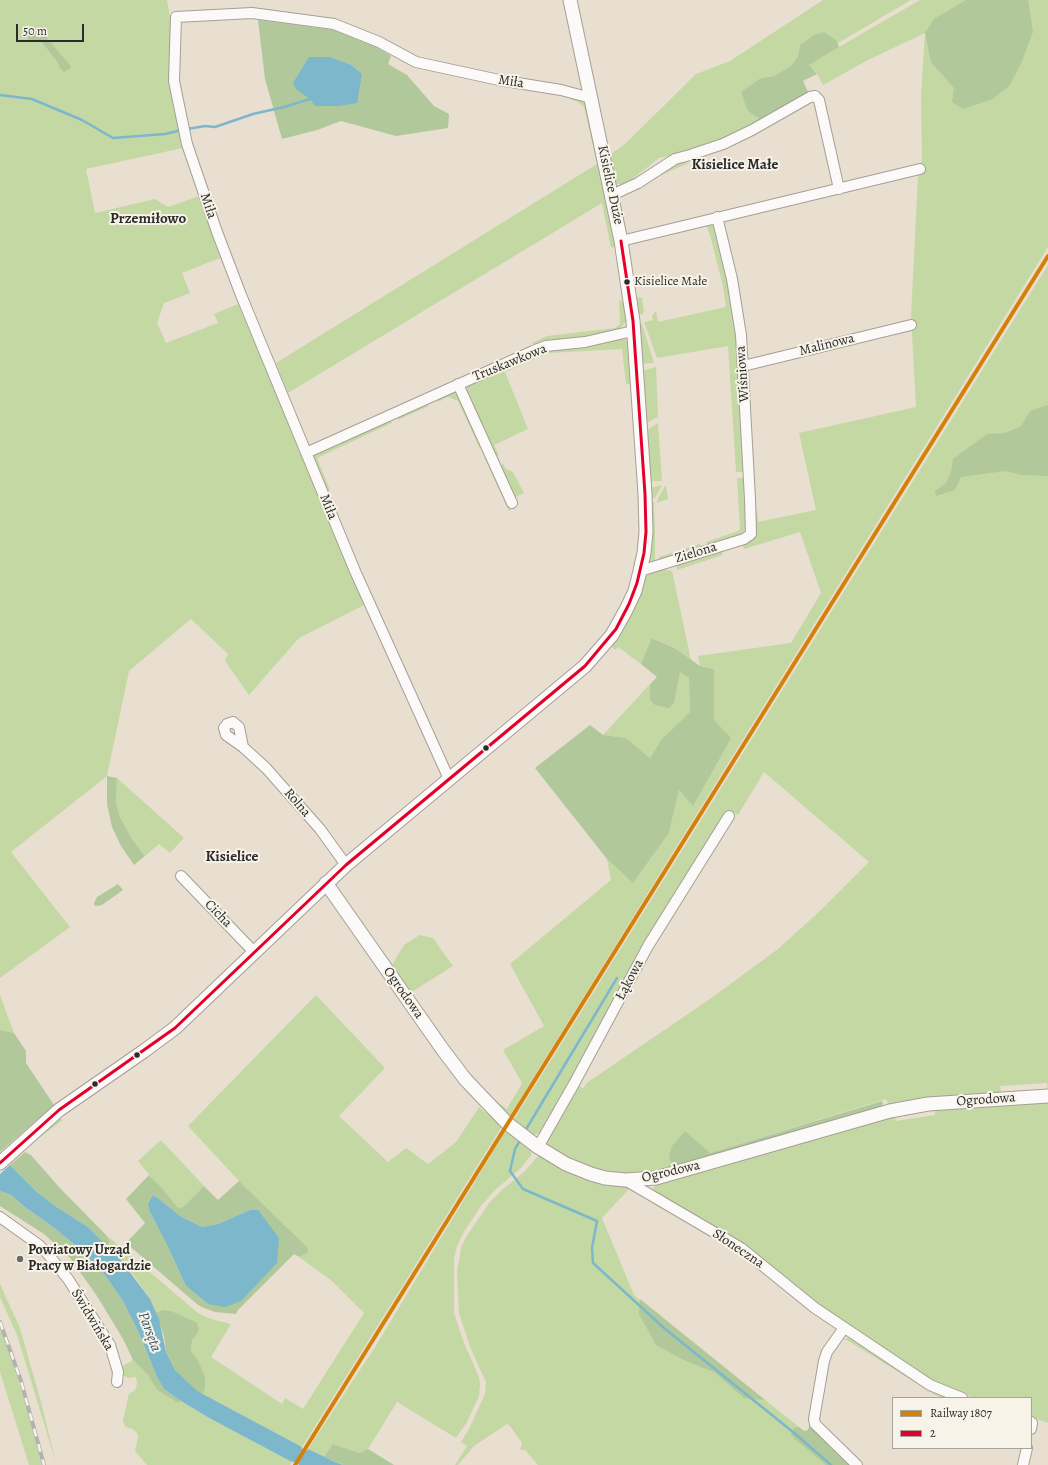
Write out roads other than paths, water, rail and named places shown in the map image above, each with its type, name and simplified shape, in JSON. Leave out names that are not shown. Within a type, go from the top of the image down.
[{"type":"street","name":"Kisielice Duże","points":[[0,1162],[59,1110],[175,1028],[346,865],[575,675],[608,640],[632,598],[645,548],[646,513],[633,331],[621,241],[570,0]]},
{"type":"street","name":"Miła","points":[[449,779],[354,571],[240,295],[216,232],[187,144],[174,81],[176,17],[252,13],[334,24],[379,42],[416,62],[499,80],[561,90],[591,98]]},
{"type":"street","points":[[612,195],[638,183],[675,159],[723,144],[752,130],[810,97],[815,96],[819,100],[839,189]]},
{"type":"street","points":[[621,241],[920,169]]},
{"type":"street","name":"Wiśniowa","points":[[717,217],[732,279],[740,335],[743,366],[751,534]]},
{"type":"street","name":"Malinowa","points":[[743,366],[911,325]]},
{"type":"street","name":"Truskawkowa","points":[[306,453],[546,346],[585,342],[633,331]]},
{"type":"street","name":"Truskawkowa","points":[[458,384],[512,504]]},
{"type":"street","name":"Zielona","points":[[640,571],[744,539],[751,534]]},
{"type":"street","name":"Rolna","points":[[243,747],[266,768],[293,798],[320,829],[346,865]]},
{"type":"street","name":"Łąkowa","points":[[538,1147],[575,1082],[648,946],[729,816]]},
{"type":"street","name":"Cicha","points":[[181,876],[254,952]]},
{"type":"street","name":"Ogrodowa","points":[[326,883],[459,1071],[482,1098],[504,1120],[538,1147],[566,1164],[605,1178],[625,1180],[646,1179],[668,1175],[890,1111],[928,1104],[1048,1096]]},
{"type":"street","name":"Słoneczna","points":[[625,1180],[741,1248],[804,1299],[844,1328],[930,1385],[960,1397]]},
{"type":"street","name":"Świdwińska","points":[[0,1217],[39,1245],[68,1279],[110,1345],[118,1372],[117,1382]]},
{"type":"street","points":[[844,1328],[827,1352],[824,1361],[814,1419],[815,1424],[857,1465]]},
{"type":"street","points":[[1024,1465],[1027,1449]]},
{"type":"water","points":[[309,57],[330,57],[351,65],[362,74],[357,103],[339,106],[315,106],[310,99],[297,90],[293,83]]},
{"type":"water","points":[[10,1165],[37,1192],[55,1206],[88,1227],[120,1259],[150,1299],[159,1319],[166,1352],[175,1370],[197,1391],[302,1447],[292,1462],[211,1419],[164,1389],[157,1377],[140,1335],[123,1301],[102,1271],[80,1249],[53,1227],[11,1195],[0,1191],[0,1174]]},
{"type":"water","points":[[153,1195],[180,1216],[202,1227],[218,1224],[250,1210],[258,1210],[279,1238],[277,1263],[241,1301],[225,1307],[208,1304],[186,1286],[150,1212],[148,1204]]},
{"type":"water","points":[[308,1449],[335,1462],[343,1465],[299,1465]]},
{"type":"waterway","points":[[0,95],[32,99],[82,120],[113,138],[165,134],[182,130]]},
{"type":"waterway","points":[[187,129],[205,126],[215,127],[253,114],[310,99]]},
{"type":"waterway","points":[[525,1131],[617,978]]},
{"type":"waterway","points":[[521,1139],[515,1149],[510,1171],[523,1189],[597,1221],[592,1248],[593,1263],[664,1328],[793,1432],[831,1465]]},
{"type":"waterway","name":"Parsęta","points":[[278,1445],[317,1465]]},
{"type":"railway","points":[[0,1322],[21,1381],[44,1465]]},
{"type":"rail line","name":"1807","points":[[295,1465],[1048,256]]},
{"type":"place","name":"Kisielice Małe","points":[[627,282]]},
{"type":"place","name":"Powiatowy Urząd Pracy w Białogardzie","points":[[20,1259]]},
{"type":"district","name":"Kisielice Małe","points":[[735,165]]},
{"type":"district","name":"Przemiłowo","points":[[148,219]]},
{"type":"district","name":"Kisielice","points":[[232,857]]}]
